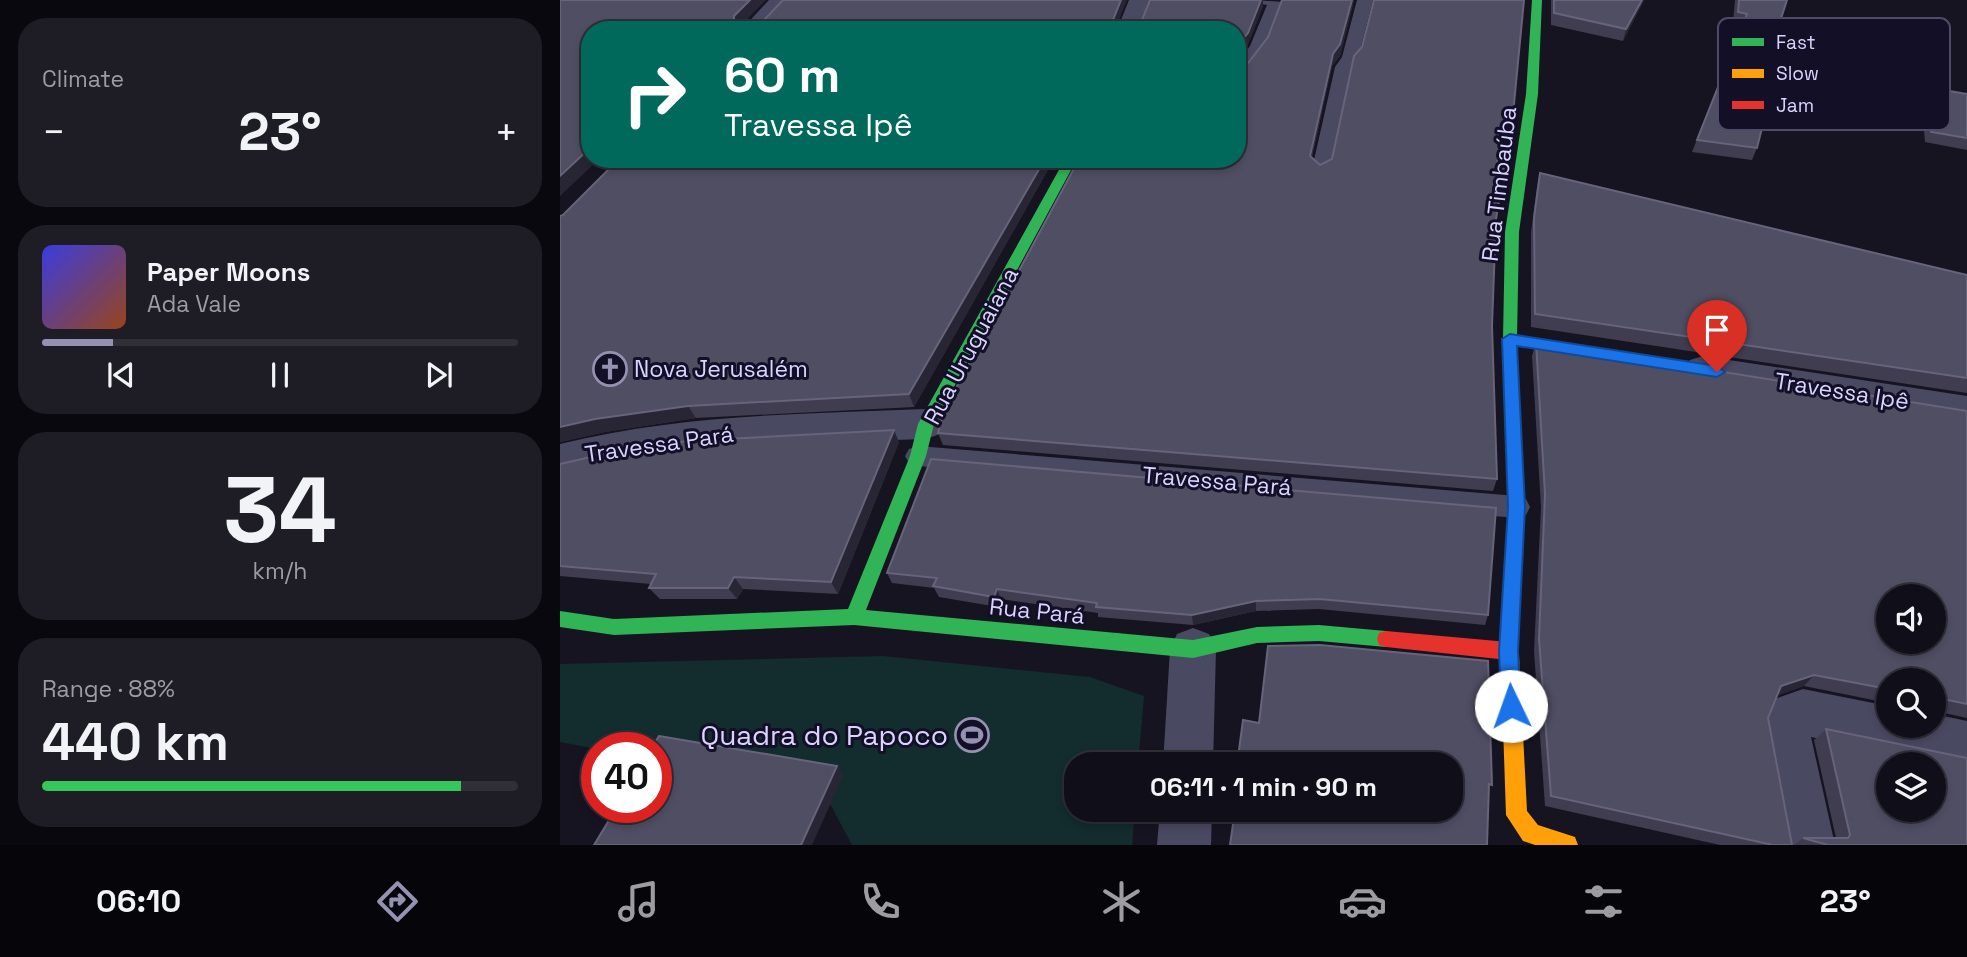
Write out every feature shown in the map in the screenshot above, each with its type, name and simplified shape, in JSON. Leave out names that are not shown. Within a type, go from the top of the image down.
[{"type":"street","points":[[762,21],[783,0]]},
{"type":"street","points":[[1133,21],[1141,0]]},
{"type":"street","name":"Rua Timbaúba","points":[[1536,0],[1532,94],[1512,232],[1523,341],[1508,651],[1517,815],[1523,829],[1533,835],[1567,845]]},
{"type":"street","name":"Rua Uruguaiana","points":[[855,617],[922,440],[1066,168]]},
{"type":"street","name":"Travessa Ipê","points":[[1671,364],[1967,410]]},
{"type":"street","name":"Travessa Pará","points":[[560,460],[717,433],[922,440]]},
{"type":"street","name":"Rua Pará","points":[[560,619],[614,627],[855,617],[1193,649],[1257,635],[1319,633],[1508,651]]},
{"type":"street","points":[[1189,752],[1193,649]]},
{"type":"street","points":[[1808,845],[1785,729],[1789,716],[1803,712],[1967,745]]},
{"type":"street","points":[[1184,845],[1185,822]]},
{"type":"lane","points":[[1246,62],[1258,47],[1276,2],[1262,0]]},
{"type":"lane","points":[[1321,169],[1343,67],[1350,58],[1365,0]]},
{"type":"lane","name":"Travessa Pará","points":[[922,440],[1517,507]]},
{"type":"green space","points":[[883,656],[1090,677],[1144,696],[1139,752],[1064,752],[1064,822],[1134,822],[1132,845],[852,845],[821,787],[672,751],[672,732],[581,732],[581,746],[560,742],[560,664]]},
{"type":"building","points":[[560,0],[750,0],[734,16],[734,20],[764,20],[783,0],[1121,0],[1113,20],[1142,20],[1150,0],[1261,0],[1246,35],[1246,21],[581,21],[581,156],[560,176]]},
{"type":"building","points":[[1282,0],[1352,0],[1340,44],[1333,54],[1310,156],[1320,165],[1332,159],[1354,56],[1362,47],[1374,0],[1524,0],[1513,114],[1506,113],[1497,164],[1505,166],[1496,219],[1492,326],[1497,479],[938,433],[943,412],[1074,168],[1246,168],[1246,66],[1268,37]]},
{"type":"building","points":[[1554,0],[1642,0],[1626,29],[1554,13]]},
{"type":"building","points":[[1739,0],[1787,0],[1781,18],[1745,18],[1747,14],[1738,12]]},
{"type":"building","points":[[1718,87],[1718,130],[1762,130],[1757,148],[1697,140]]},
{"type":"building","points":[[1950,91],[1967,94],[1967,138],[1931,132],[1950,130]]},
{"type":"building","points":[[610,168],[1040,168],[909,394],[688,406],[595,419],[560,427],[560,216]]},
{"type":"building","points":[[1540,173],[1967,275],[1967,378],[1535,314],[1534,218]]},
{"type":"building","points":[[1536,342],[1967,411],[1967,704],[1948,700],[1946,702],[1946,668],[1876,668],[1876,687],[1814,675],[1781,686],[1768,718],[1792,845],[1773,845],[1551,796],[1539,639],[1545,494]]},
{"type":"building","points":[[894,430],[831,582],[734,577],[728,588],[649,588],[656,574],[560,566],[560,464],[687,441]]},
{"type":"building","points":[[931,459],[1496,508],[1488,615],[1320,599],[1256,601],[1192,615],[1096,607],[1097,603],[997,589],[994,597],[933,586],[937,578],[887,573]]},
{"type":"building","points":[[1320,645],[1488,661],[1492,785],[1489,784],[1487,845],[1230,845],[1233,822],[1463,822],[1463,752],[1239,752],[1243,720],[1259,723],[1268,646]]},
{"type":"building","points":[[1826,729],[1938,752],[1876,752],[1876,822],[1946,822],[1946,754],[1967,758],[1967,845],[1828,845],[1803,838],[1848,838],[1850,835]]},
{"type":"building","points":[[672,738],[837,766],[801,845],[594,845],[607,823],[672,823]]},
{"type":"traffic: fast","points":[[1509,637],[1517,507],[1510,339],[1512,232],[1532,94],[1537,0]]},
{"type":"traffic: fast","points":[[854,617],[918,456],[926,424],[1066,168]]},
{"type":"traffic: fast","points":[[560,619],[614,627],[854,617],[1193,649],[1257,635],[1319,633],[1386,639]]},
{"type":"traffic: slow","points":[[1509,637],[1517,815],[1531,833],[1567,845]]},
{"type":"traffic: jam","points":[[1386,639],[1508,651]]},
{"type":"place","name":"Nova Jerusalém","points":[[610,369]]},
{"type":"place","name":"Quadra do Papoco","points":[[972,735]]},
{"type":"route","points":[[1511,706],[1508,651],[1517,507],[1510,339],[1717,372]]}]
